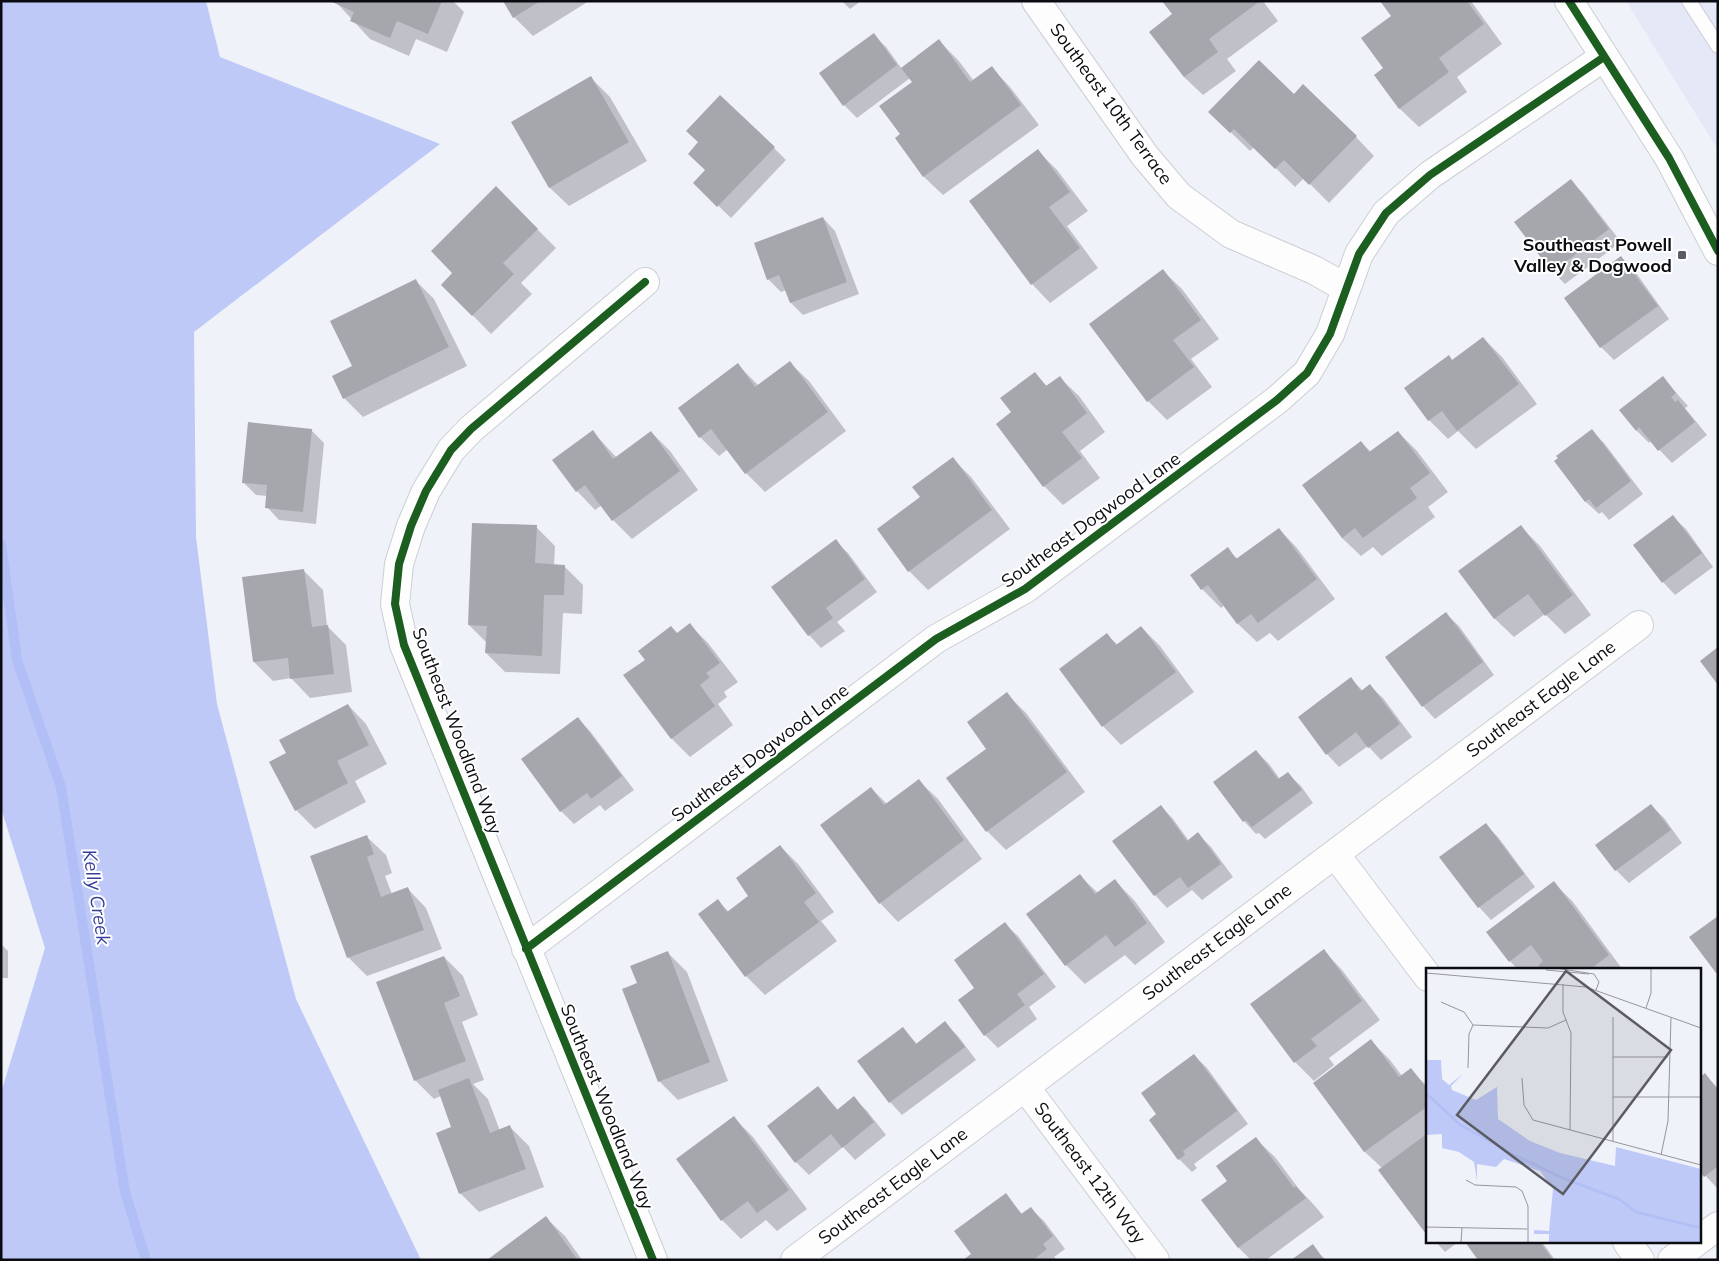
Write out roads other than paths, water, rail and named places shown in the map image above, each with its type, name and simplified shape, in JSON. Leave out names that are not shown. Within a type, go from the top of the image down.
[{"type":"street","name":"Southeast 10th Terrace","points":[[1036,1],[1145,156],[1179,196],[1231,234],[1314,270],[1346,288]]},
{"type":"street","points":[[1569,1],[1669,158],[1718,251]]},
{"type":"street","name":"Southeast Dogwood Lane","points":[[526,950],[936,639],[1026,589],[1278,400],[1307,373],[1330,334],[1359,254],[1386,213],[1430,175],[1604,57]]},
{"type":"street","name":"Southeast Woodland Way","points":[[645,282],[471,430],[451,450],[426,491],[411,526],[399,564],[395,604],[404,645],[653,1260]]},
{"type":"street","name":"Southeast Eagle Lane","points":[[795,1260],[1639,625]]},
{"type":"street","points":[[1335,854],[1426,974]]},
{"type":"street","name":"Southeast 12th Way","points":[[1025,1087],[1155,1260]]},
{"type":"street","points":[[1702,1238],[1718,1226]]},
{"type":"street","points":[[1628,1244],[1640,1260]]},
{"type":"street","points":[[1672,1260],[1693,1244]]},
{"type":"lane","points":[[1689,1],[1718,46]]},
{"type":"waterway","name":"Kelly Creek","points":[[1,544],[17,660],[61,787],[125,1192],[146,1260]]},
{"type":"place","name":"Southeast Powell Valley & Dogwood","points":[[1682,255]]}]
